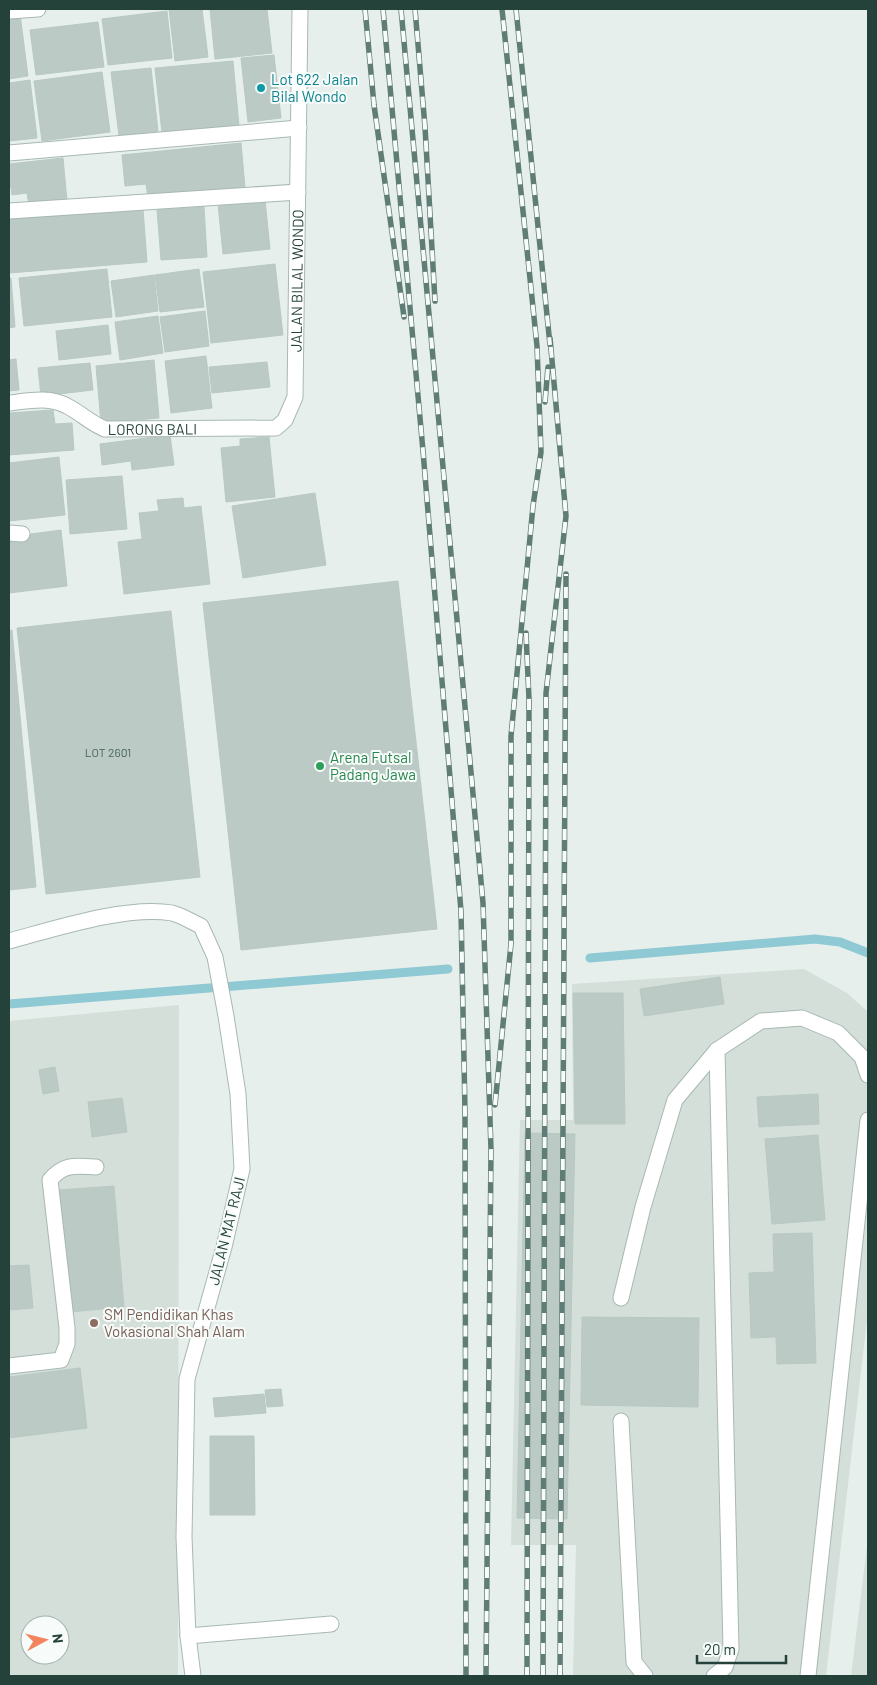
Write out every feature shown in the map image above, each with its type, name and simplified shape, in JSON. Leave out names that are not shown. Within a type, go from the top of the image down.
[{"type":"street","points":[[9,12],[38,9]]},
{"type":"street","name":"JALAN BILAL WONDO","points":[[276,428],[285,420],[295,397],[300,9]]},
{"type":"street","points":[[9,153],[299,128]]},
{"type":"street","points":[[9,211],[298,192]]},
{"type":"street","name":"LORONG BALI","points":[[9,403],[50,400],[68,406],[91,423],[105,429],[276,428]]},
{"type":"street","name":"JALAN MAT RAJI","points":[[9,941],[96,919],[136,913],[173,913],[200,926],[215,957],[238,1094],[242,1169],[224,1247],[188,1379],[184,1537],[188,1636],[193,1676]]},
{"type":"street","points":[[621,1298],[643,1207],[675,1100],[717,1050],[762,1021],[802,1018],[838,1033],[862,1057],[868,1075]]},
{"type":"street","points":[[714,1676],[725,1667],[731,1649],[717,1050]]},
{"type":"street","points":[[808,1676],[868,1120]]},
{"type":"street","points":[[9,1366],[61,1360],[67,1344],[67,1328],[50,1180],[57,1171],[70,1166],[96,1167]]},
{"type":"street","points":[[621,1421],[634,1662],[644,1676]]},
{"type":"street","points":[[188,1636],[331,1624]]},
{"type":"shaded area","points":[[804,969],[847,993],[868,1012],[868,1311],[826,1676],[573,1676],[576,1545],[511,1545],[520,1120],[573,1120],[572,984]]},
{"type":"shaded area","name":"SM Pendidikan Khas Vokasional Shah Alam","points":[[179,1005],[178,1676],[9,1676],[9,1021]]},
{"type":"shaded area","points":[[868,1538],[868,1676],[851,1676]]},
{"type":"building","points":[[169,9],[202,9],[208,57],[175,61]]},
{"type":"building","points":[[210,9],[267,9],[272,53],[215,59]]},
{"type":"building","points":[[167,11],[172,58],[108,65],[102,19]]},
{"type":"building","points":[[20,14],[28,76],[9,79],[9,15]]},
{"type":"building","points":[[98,22],[104,67],[36,75],[30,30]]},
{"type":"building","name":"Lot 622 Jalan Bilal Wondo","points":[[274,55],[281,118],[248,122],[241,58]]},
{"type":"building","points":[[233,61],[239,126],[162,133],[155,68]]},
{"type":"building","points":[[151,68],[158,131],[119,136],[111,72]]},
{"type":"building","points":[[102,72],[110,132],[42,141],[34,81]]},
{"type":"building","points":[[30,80],[37,138],[9,141],[9,83]]},
{"type":"building","points":[[241,143],[245,188],[148,198],[146,184],[125,186],[122,155]]},
{"type":"building","points":[[63,158],[67,201],[29,205],[27,193],[12,195],[11,187],[9,188],[9,164]]},
{"type":"building","points":[[265,200],[270,249],[223,254],[218,204]]},
{"type":"building","points":[[204,207],[207,257],[161,260],[157,210]]},
{"type":"building","points":[[143,209],[147,262],[9,273],[9,219]]},
{"type":"building","points":[[275,264],[283,335],[211,343],[203,272]]},
{"type":"building","points":[[107,269],[112,317],[24,326],[19,278]]},
{"type":"building","points":[[199,269],[204,307],[160,312],[155,275]]},
{"type":"building","points":[[154,275],[158,311],[116,317],[111,281]]},
{"type":"building","points":[[9,278],[11,278],[15,327],[9,328]]},
{"type":"building","points":[[205,311],[209,346],[165,352],[160,317]]},
{"type":"building","points":[[158,316],[163,353],[120,360],[115,322]]},
{"type":"building","points":[[108,325],[111,354],[59,360],[56,331]]},
{"type":"building","points":[[206,356],[212,408],[171,413],[165,361]]},
{"type":"building","points":[[16,359],[19,390],[9,391],[9,360]]},
{"type":"building","points":[[154,360],[159,418],[101,423],[96,366]]},
{"type":"building","points":[[267,362],[270,387],[212,393],[209,367]]},
{"type":"building","points":[[90,363],[93,390],[41,396],[38,368]]},
{"type":"building","points":[[53,410],[55,424],[72,423],[74,450],[9,455],[9,413]]},
{"type":"building","points":[[170,435],[174,465],[132,470],[131,461],[102,465],[100,444]]},
{"type":"building","points":[[269,437],[275,497],[226,502],[221,448],[240,446],[240,439]]},
{"type":"building","points":[[59,457],[65,515],[9,521],[9,463]]},
{"type":"building","points":[[122,476],[127,529],[70,534],[66,480]]},
{"type":"building","points":[[315,493],[326,565],[243,578],[232,506]]},
{"type":"building","points":[[183,498],[184,508],[201,506],[210,584],[124,594],[118,542],[142,539],[139,513],[159,511],[157,500]]},
{"type":"building","points":[[61,530],[67,586],[9,593],[9,537]]},
{"type":"building","name":"Arena Futsal Padang Jawa","points":[[398,581],[437,929],[241,950],[203,603]]},
{"type":"building","points":[[171,611],[200,877],[46,894],[17,628]]},
{"type":"building","points":[[12,630],[36,887],[9,890],[9,631]]},
{"type":"building","points":[[720,977],[724,1004],[644,1016],[640,989]]},
{"type":"building","points":[[573,993],[623,993],[625,1124],[575,1124]]},
{"type":"building","points":[[55,1067],[59,1091],[43,1094],[39,1070]]},
{"type":"building","points":[[818,1094],[819,1124],[759,1127],[757,1097]]},
{"type":"building","points":[[122,1098],[127,1132],[92,1137],[88,1102]]},
{"type":"building","points":[[525,1133],[575,1134],[567,1519],[517,1518]]},
{"type":"building","points":[[818,1135],[825,1220],[772,1224],[765,1139]]},
{"type":"building","points":[[114,1186],[124,1307],[69,1312],[59,1190]]},
{"type":"building","points":[[812,1233],[816,1363],[777,1364],[776,1337],[751,1338],[749,1273],[774,1272],[773,1234]]},
{"type":"building","points":[[29,1265],[33,1308],[9,1310],[9,1266]]},
{"type":"building","points":[[582,1317],[699,1318],[698,1407],[581,1405]]},
{"type":"building","points":[[80,1368],[87,1428],[9,1438],[9,1377]]},
{"type":"building","points":[[281,1389],[283,1406],[267,1407],[265,1390]]},
{"type":"building","points":[[264,1394],[266,1413],[215,1417],[213,1398]]},
{"type":"building","points":[[210,1436],[254,1436],[255,1515],[210,1515]]},
{"type":"waterway","points":[[590,958],[815,939],[840,942],[868,953]]},
{"type":"waterway","points":[[9,1004],[448,969]]},
{"type":"railway","points":[[365,9],[374,105],[404,317]]},
{"type":"railway","points":[[383,9],[423,451],[461,911],[465,1111],[466,1676]]},
{"type":"railway","points":[[401,9],[483,903],[491,1150],[486,1676]]},
{"type":"railway","points":[[415,9],[425,127],[435,301]]},
{"type":"railway","points":[[495,1105],[511,944],[511,736],[533,506],[541,452],[537,346],[502,9]]},
{"type":"railway","points":[[516,9],[550,345]]},
{"type":"railway","points":[[543,1676],[546,693],[566,516],[550,338]]},
{"type":"railway","points":[[545,402],[548,367]]},
{"type":"railway","points":[[560,1676],[566,574]]},
{"type":"railway","points":[[526,633],[529,699],[527,1676]]},
{"type":"place","name":"Lot 622 Jalan Bilal Wondo","points":[[261,88]]},
{"type":"place","name":"Arena Futsal Padang Jawa","points":[[320,766]]},
{"type":"place","name":"SM Pendidikan Khas Vokasional Shah Alam","points":[[94,1323]]}]
